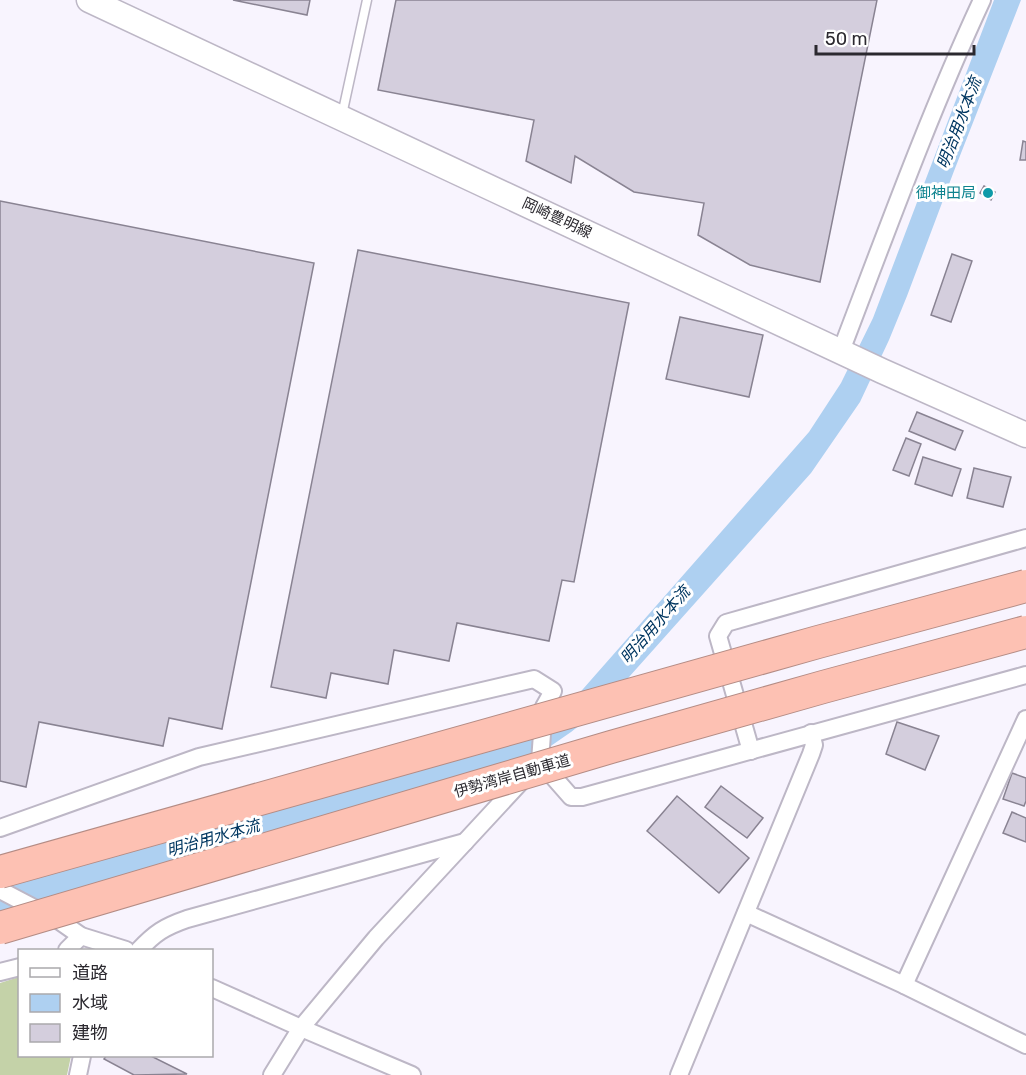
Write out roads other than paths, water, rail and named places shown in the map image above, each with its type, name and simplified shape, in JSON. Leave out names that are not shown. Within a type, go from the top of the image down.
[{"type":"highway","points":[[0,872],[1026,586]]},
{"type":"highway","name":"伊勢湾岸自動車道","points":[[0,928],[611,747],[1026,632]]},
{"type":"main road","name":"岡崎豊明線","points":[[89,0],[882,371],[1026,435]]},
{"type":"street","points":[[845,353],[914,159],[953,62],[982,0]]},
{"type":"street","points":[[751,751],[718,636],[726,622],[1026,538]]},
{"type":"street","points":[[540,759],[571,797],[576,798],[1026,675]]},
{"type":"street","points":[[0,828],[199,756],[534,679],[553,691],[544,707],[540,759],[376,938],[301,1028],[272,1075]]},
{"type":"street","points":[[904,985],[1026,719]]},
{"type":"street","points":[[679,1075],[811,754],[814,745],[811,734]]},
{"type":"street","points":[[141,949],[153,936],[168,926],[466,842]]},
{"type":"street","points":[[0,890],[61,922],[100,946],[116,949]]},
{"type":"street","points":[[746,913],[904,985],[1026,1045]]},
{"type":"street","points":[[69,949],[81,936]]},
{"type":"street","points":[[0,972],[18,968]]},
{"type":"street","points":[[213,988],[412,1075]]},
{"type":"street","points":[[78,1075],[82,1057]]},
{"type":"lane","points":[[341,118],[367,0]]},
{"type":"water","name":"明治用水本流","points":[[994,0],[1021,0],[907,296],[860,402],[811,473],[621,686],[589,718],[545,750],[524,759],[0,915],[0,887],[576,697],[809,432],[841,383],[873,318]]},
{"type":"place","name":"御神田局","points":[[988,193]]}]
